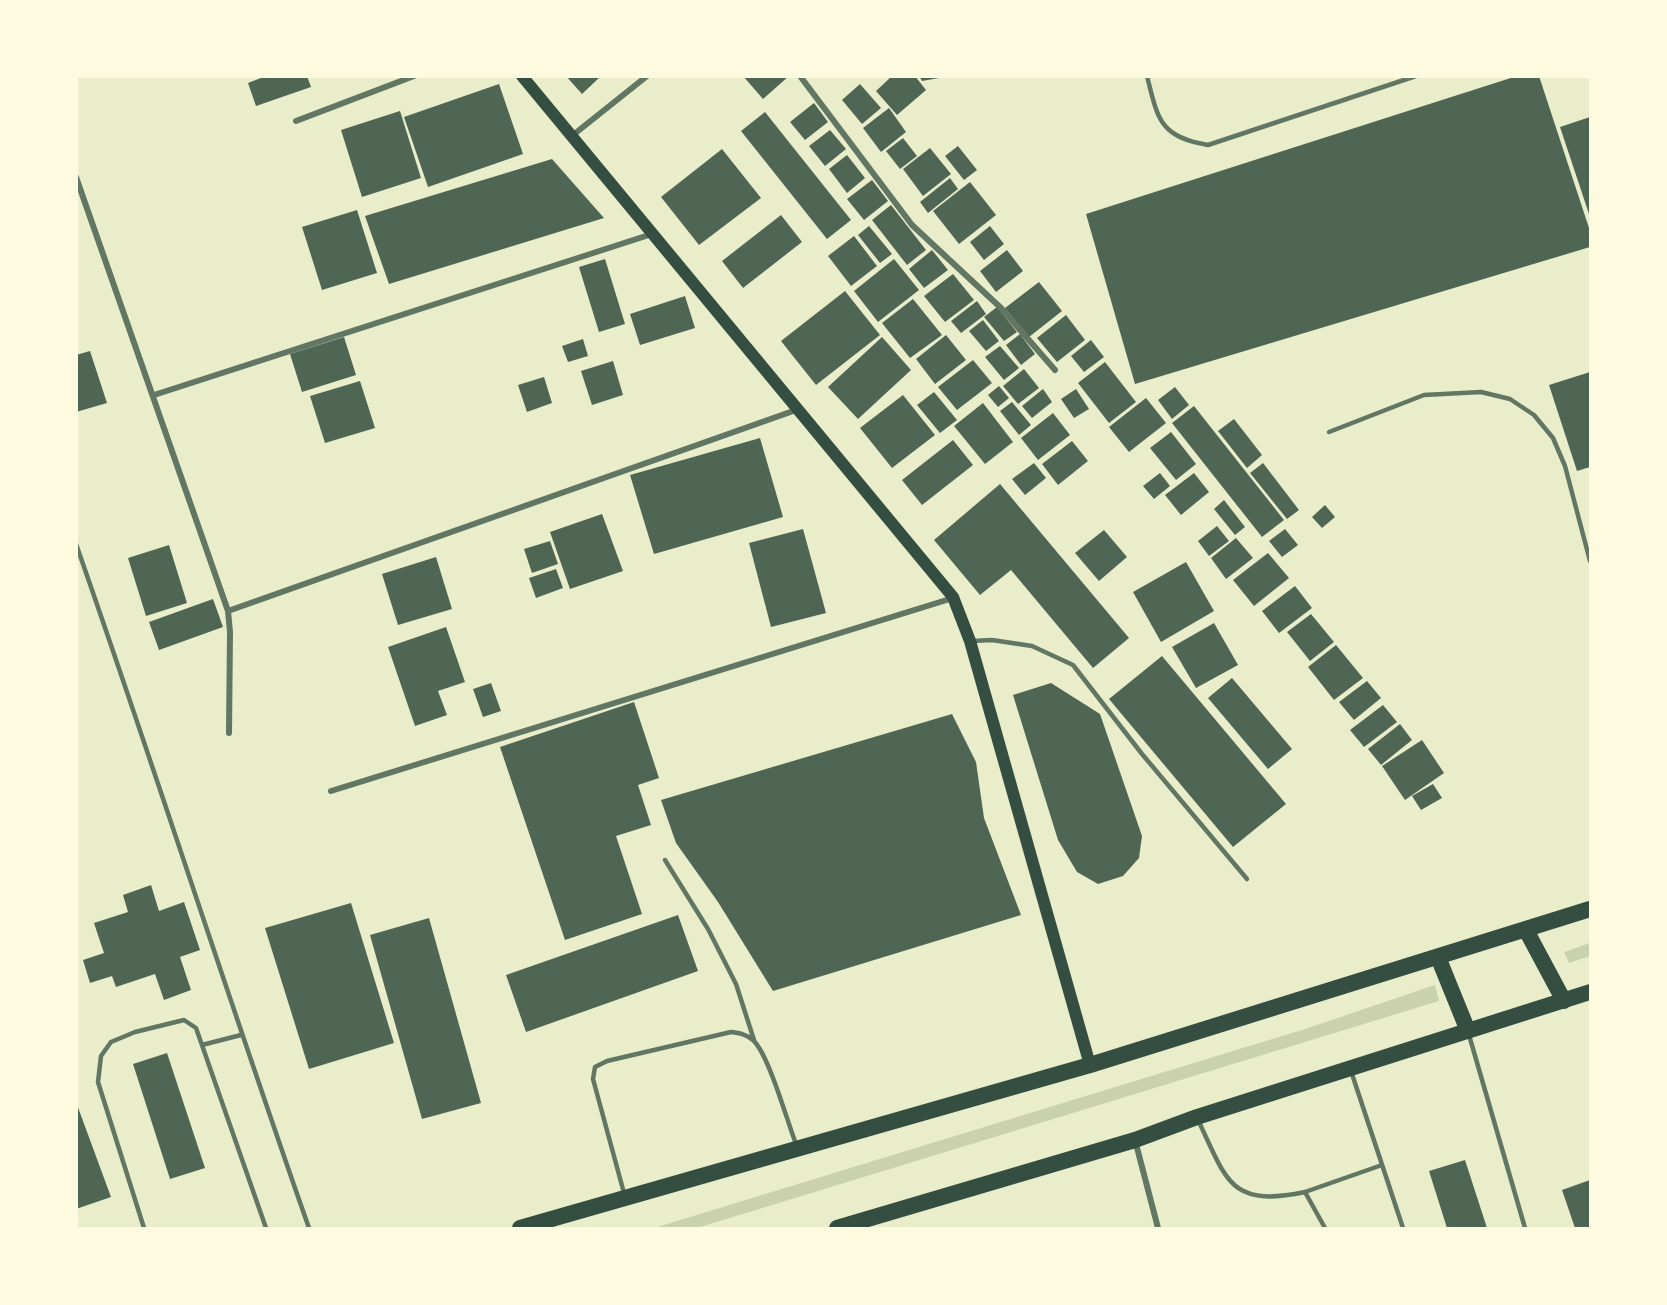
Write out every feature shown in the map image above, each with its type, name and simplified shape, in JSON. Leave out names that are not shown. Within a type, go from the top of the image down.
[{"type":"highway","points":[[520,1228],[1090,1065],[1590,909]]},
{"type":"highway","points":[[1526,930],[1564,1001]]},
{"type":"highway","points":[[1438,957],[1468,1031]]},
{"type":"highway","points":[[837,1228],[1135,1140],[1197,1117],[1590,992]]},
{"type":"main road","points":[[522,76],[953,597],[970,641],[1090,1065]]},
{"type":"street","points":[[296,121],[414,76]]},
{"type":"street","points":[[573,135],[647,76]]},
{"type":"street","points":[[800,76],[912,225],[1001,308],[1055,370]]},
{"type":"street","points":[[76,177],[228,611],[230,632],[229,733]]},
{"type":"street","points":[[154,395],[652,233]]},
{"type":"street","points":[[228,611],[796,410]]},
{"type":"street","points":[[331,791],[953,597]]},
{"type":"street","points":[[1135,1140],[1158,1228]]},
{"type":"lane","points":[[1148,76],[1157,114],[1168,132],[1185,141],[1208,145],[1416,76]]},
{"type":"lane","points":[[1329,432],[1424,395],[1481,392],[1510,399],[1534,415],[1552,438],[1565,466],[1590,561]]},
{"type":"lane","points":[[76,544],[142,732],[241,1035],[309,1228]]},
{"type":"lane","points":[[970,641],[992,640],[1032,646],[1073,665],[1149,762],[1246,879]]},
{"type":"lane","points":[[665,860],[708,930],[736,984],[755,1042],[767,1065],[798,1149]]},
{"type":"lane","points":[[144,1228],[98,1082],[101,1056],[111,1042],[135,1032],[184,1020],[196,1028],[266,1228]]},
{"type":"lane","points":[[1468,1031],[1525,1228]]},
{"type":"lane","points":[[626,1199],[593,1079],[595,1067],[607,1061],[731,1032],[746,1035],[755,1042]]},
{"type":"lane","points":[[202,1045],[241,1035]]},
{"type":"lane","points":[[1350,1069],[1403,1228]]},
{"type":"lane","points":[[1197,1117],[1226,1180],[1250,1196],[1275,1199],[1305,1192],[1382,1165]]},
{"type":"lane","points":[[1305,1192],[1325,1228]]},
{"type":"green space","points":[[1590,943],[1590,956],[1569,963],[1564,952]]},
{"type":"green space","points":[[1435,985],[1439,1001],[697,1228],[654,1228],[1305,1029]]},
{"type":"building","points":[[266,76],[307,76],[311,87],[256,106],[248,83]]},
{"type":"building","points":[[566,76],[601,76],[582,94]]},
{"type":"building","points":[[743,76],[789,76],[763,99]]},
{"type":"building","points":[[892,76],[915,76],[926,90],[897,115],[876,91]]},
{"type":"building","points":[[919,76],[939,76],[939,78],[922,81]]},
{"type":"building","points":[[1517,76],[1539,76],[1590,231],[1590,247],[1135,384],[1086,214]]},
{"type":"building","points":[[499,84],[523,154],[428,187],[404,117]]},
{"type":"building","points":[[860,84],[881,108],[862,124],[842,100]]},
{"type":"building","points":[[814,103],[828,122],[805,140],[790,122]]},
{"type":"building","points":[[889,108],[906,132],[881,152],[863,128]]},
{"type":"building","points":[[400,111],[421,178],[362,197],[341,130]]},
{"type":"building","points":[[765,112],[851,220],[827,239],[741,131]]},
{"type":"building","points":[[1590,117],[1590,217],[1560,127]]},
{"type":"building","points":[[830,130],[846,149],[825,166],[809,146]]},
{"type":"building","points":[[903,138],[917,156],[900,169],[886,151]]},
{"type":"building","points":[[958,146],[977,170],[964,180],[945,156]]},
{"type":"building","points":[[930,148],[951,174],[923,196],[903,169]]},
{"type":"building","points":[[722,149],[761,198],[699,245],[661,197]]},
{"type":"building","points":[[847,155],[865,178],[847,193],[829,169]]},
{"type":"building","points":[[552,159],[604,218],[389,284],[365,216]]},
{"type":"building","points":[[950,178],[958,189],[928,213],[920,202]]},
{"type":"building","points":[[872,180],[888,201],[864,220],[847,199]]},
{"type":"building","points":[[970,182],[996,215],[959,244],[933,211]]},
{"type":"building","points":[[891,205],[926,250],[907,265],[872,220]]},
{"type":"building","points":[[357,210],[377,273],[322,290],[302,227]]},
{"type":"building","points":[[781,215],[802,242],[743,288],[722,261]]},
{"type":"building","points":[[869,226],[892,254],[880,263],[858,235]]},
{"type":"building","points":[[990,226],[1004,244],[984,260],[970,242]]},
{"type":"building","points":[[854,236],[877,266],[851,286],[828,256]]},
{"type":"building","points":[[932,250],[948,270],[924,288],[909,269]]},
{"type":"building","points":[[1007,250],[1023,271],[996,292],[980,271]]},
{"type":"building","points":[[605,259],[625,324],[599,332],[579,267]]},
{"type":"building","points":[[894,259],[919,290],[878,322],[854,291]]},
{"type":"building","points":[[953,274],[974,300],[945,322],[924,296]]},
{"type":"building","points":[[1039,282],[1062,311],[1029,337],[1005,308]]},
{"type":"building","points":[[845,291],[880,335],[816,385],[781,341]]},
{"type":"building","points":[[685,296],[695,328],[640,345],[630,314]]},
{"type":"building","points":[[913,299],[942,335],[910,358],[882,323]]},
{"type":"building","points":[[977,301],[986,314],[961,333],[951,321]]},
{"type":"building","points":[[997,307],[1017,332],[1004,341],[984,317]]},
{"type":"building","points":[[1066,315],[1085,340],[1057,362],[1037,338]]},
{"type":"building","points":[[983,320],[999,341],[986,351],[969,331]]},
{"type":"building","points":[[1020,334],[1035,354],[1021,365],[1006,345]]},
{"type":"building","points":[[946,335],[966,360],[935,384],[916,359]]},
{"type":"building","points":[[344,337],[356,375],[302,392],[290,354]]},
{"type":"building","points":[[882,337],[911,370],[858,419],[828,387]]},
{"type":"building","points":[[583,339],[588,356],[568,362],[562,346]]},
{"type":"building","points":[[1091,340],[1104,357],[1084,372],[1071,356]]},
{"type":"building","points":[[1000,346],[1019,368],[1004,380],[985,357]]},
{"type":"building","points":[[90,351],[107,403],[76,412],[76,355]]},
{"type":"building","points":[[973,360],[992,383],[957,410],[938,387]]},
{"type":"building","points":[[613,361],[623,395],[592,405],[581,371]]},
{"type":"building","points":[[1105,362],[1136,402],[1109,423],[1078,383]]},
{"type":"building","points":[[1024,369],[1039,388],[1018,404],[1003,386]]},
{"type":"building","points":[[1590,372],[1590,467],[1577,471],[1549,385]]},
{"type":"building","points":[[544,377],[552,403],[527,412],[518,385]]},
{"type":"building","points":[[360,381],[375,428],[325,443],[310,396]]},
{"type":"building","points":[[999,386],[1009,398],[998,407],[988,395]]},
{"type":"building","points":[[1175,387],[1189,405],[1172,419],[1158,400]]},
{"type":"building","points":[[1043,389],[1052,402],[1032,418],[1022,406]]},
{"type":"building","points":[[1076,389],[1089,409],[1074,418],[1061,399]]},
{"type":"building","points":[[934,392],[957,420],[940,433],[917,405]]},
{"type":"building","points":[[903,395],[935,435],[892,468],[860,428]]},
{"type":"building","points":[[1146,398],[1166,423],[1129,452],[1109,427]]},
{"type":"building","points":[[1012,402],[1031,425],[1019,435],[1000,411]]},
{"type":"building","points":[[983,403],[1013,442],[985,464],[954,426]]},
{"type":"building","points":[[1194,406],[1284,520],[1262,537],[1172,423]]},
{"type":"building","points":[[1053,413],[1070,435],[1038,460],[1021,438]]},
{"type":"building","points":[[1234,419],[1262,455],[1247,468],[1218,431]]},
{"type":"building","points":[[1171,432],[1196,464],[1176,480],[1150,448]]},
{"type":"building","points":[[760,438],[783,517],[654,554],[630,475]]},
{"type":"building","points":[[953,440],[973,465],[922,505],[902,480]]},
{"type":"building","points":[[1072,441],[1088,461],[1058,485],[1042,464]]},
{"type":"building","points":[[1034,463],[1046,478],[1025,495],[1012,479]]},
{"type":"building","points":[[1263,463],[1299,510],[1287,519],[1250,473]]},
{"type":"building","points":[[1160,473],[1170,486],[1154,499],[1143,486]]},
{"type":"building","points":[[1194,473],[1209,492],[1181,515],[1165,495]]},
{"type":"building","points":[[1000,484],[1129,638],[1093,668],[1011,570],[980,595],[934,540]]},
{"type":"building","points":[[1224,500],[1245,527],[1235,535],[1214,509]]},
{"type":"building","points":[[1325,505],[1335,517],[1322,528],[1312,517]]},
{"type":"building","points":[[602,514],[623,571],[570,589],[550,532]]},
{"type":"building","points":[[1217,526],[1229,541],[1209,556],[1198,541]]},
{"type":"building","points":[[803,529],[826,613],[771,627],[749,543]]},
{"type":"building","points":[[1285,529],[1298,545],[1282,557],[1269,541]]},
{"type":"building","points":[[1104,530],[1127,557],[1099,581],[1075,553]]},
{"type":"building","points":[[1236,538],[1253,558],[1226,579],[1211,558]]},
{"type":"building","points":[[550,541],[558,564],[532,573],[524,549]]},
{"type":"building","points":[[169,545],[187,603],[146,616],[128,558]]},
{"type":"building","points":[[1268,553],[1289,578],[1254,606],[1233,580]]},
{"type":"building","points":[[436,557],[452,609],[398,625],[382,574]]},
{"type":"building","points":[[1186,562],[1214,611],[1161,642],[1133,592]]},
{"type":"building","points":[[556,569],[563,588],[536,598],[529,578]]},
{"type":"building","points":[[1295,586],[1312,608],[1279,633],[1262,611]]},
{"type":"building","points":[[213,599],[223,627],[159,650],[149,622]]},
{"type":"building","points":[[1311,614],[1334,642],[1310,661],[1287,632]]},
{"type":"building","points":[[1214,623],[1238,665],[1196,688],[1172,647]]},
{"type":"building","points":[[446,627],[465,682],[438,691],[447,715],[415,726],[388,647]]},
{"type":"building","points":[[1336,645],[1363,678],[1334,700],[1308,667]]},
{"type":"building","points":[[1162,656],[1286,804],[1233,847],[1109,699]]},
{"type":"building","points":[[1232,678],[1292,749],[1268,769],[1208,698]]},
{"type":"building","points":[[1367,681],[1381,698],[1354,720],[1339,702]]},
{"type":"building","points":[[491,683],[501,711],[483,717],[473,689]]},
{"type":"building","points":[[1051,683],[1100,714],[1142,836],[1139,858],[1123,876],[1098,884],[1077,872],[1058,840],[1013,695]]},
{"type":"building","points":[[634,702],[659,778],[638,785],[651,825],[616,836],[642,914],[565,940],[500,747]]},
{"type":"building","points":[[1383,705],[1397,722],[1364,747],[1350,730]]},
{"type":"building","points":[[952,714],[976,762],[984,818],[1021,915],[773,991],[718,902],[676,843],[661,800]]},
{"type":"building","points":[[1400,724],[1412,740],[1381,765],[1368,749]]},
{"type":"building","points":[[1422,740],[1444,773],[1405,800],[1382,766]]},
{"type":"building","points":[[1433,784],[1442,798],[1421,810],[1412,796]]},
{"type":"building","points":[[151,885],[159,911],[184,902],[200,950],[180,957],[191,990],[164,1000],[155,974],[116,987],[112,976],[90,983],[83,960],[104,953],[94,923],[128,912],[123,895]]},
{"type":"building","points":[[351,903],[394,1043],[309,1069],[265,928]]},
{"type":"building","points":[[678,915],[698,971],[526,1032],[506,975]]},
{"type":"building","points":[[429,918],[481,1103],[422,1119],[370,935]]},
{"type":"building","points":[[167,1053],[205,1168],[170,1179],[133,1064]]},
{"type":"building","points":[[76,1102],[111,1197],[76,1209]]},
{"type":"building","points":[[1465,1160],[1487,1228],[1447,1228],[1429,1171]]},
{"type":"building","points":[[1590,1180],[1590,1228],[1575,1228],[1562,1190]]}]
